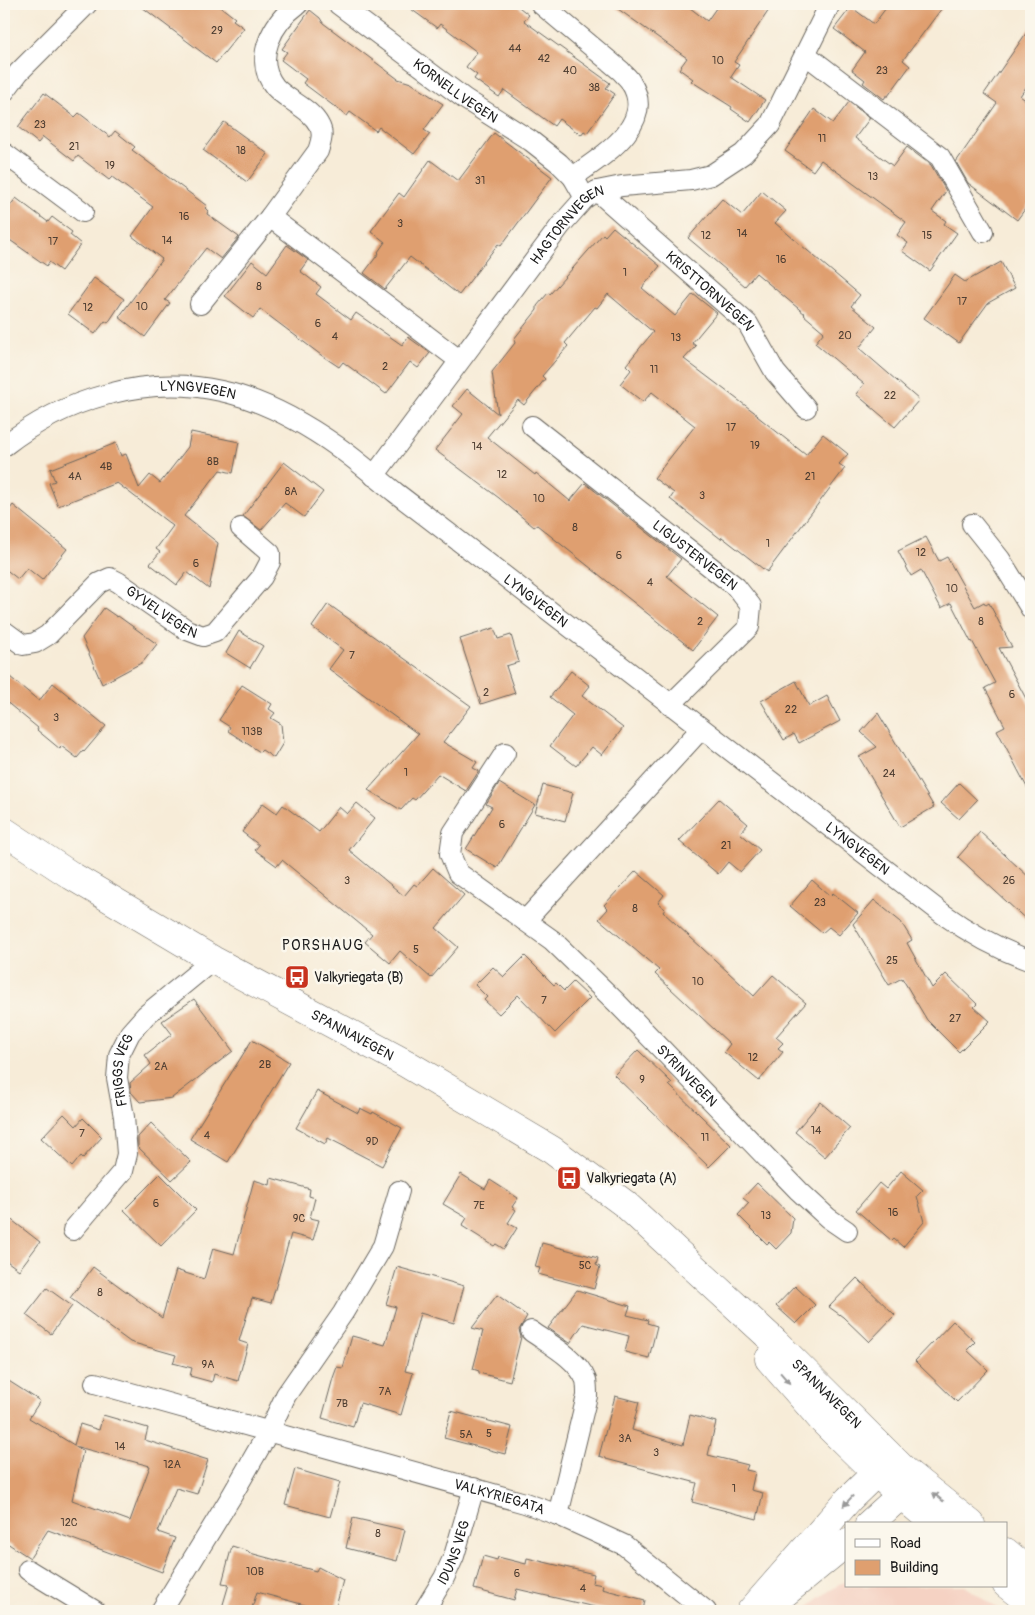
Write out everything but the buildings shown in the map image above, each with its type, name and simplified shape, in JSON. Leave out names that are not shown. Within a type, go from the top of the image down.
[{"type":"main road","name":"SPANNAVEGEN","points":[[4,831],[72,876],[213,960],[407,1064],[552,1150],[625,1204],[775,1342],[903,1483],[933,1522]]},
{"type":"main road","name":"SPANNAVEGEN","points":[[686,1260],[823,1421],[876,1473]]},
{"type":"main road","points":[[751,1611],[849,1499],[876,1473],[903,1483],[871,1522]]},
{"type":"main road","name":"SPANNAVEGEN","points":[[903,1483],[968,1522]]},
{"type":"main road","points":[[761,1611],[796,1585],[845,1544]]},
{"type":"main road","points":[[1008,1554],[1031,1573]]},
{"type":"main road","points":[[796,1585],[822,1578],[845,1566]]},
{"type":"main road","points":[[1008,1586],[1031,1604]]},
{"type":"street","points":[[4,92],[19,72],[87,4]]},
{"type":"street","points":[[200,304],[270,216],[318,151],[322,138],[320,126],[275,87],[266,71],[265,51],[273,30],[291,8],[298,4]]},
{"type":"street","name":"KORNELLVEGEN","points":[[338,4],[464,98],[531,141],[591,194]]},
{"type":"street","points":[[541,4],[621,71],[632,83],[636,95],[638,108],[634,123],[607,153],[573,177]]},
{"type":"street","name":"HAGTORNVEGEN","points":[[374,476],[561,226],[591,194],[622,186],[692,180],[711,175],[743,154],[770,125],[830,4]]},
{"type":"street","points":[[805,54],[940,156],[983,232]]},
{"type":"street","points":[[4,153],[83,212]]},
{"type":"street","name":"KRISTTORNVEGEN","points":[[591,194],[748,324],[775,372],[806,408]]},
{"type":"street","points":[[270,216],[459,360]]},
{"type":"street","name":"LYNGVEGEN","points":[[4,446],[23,431],[58,412],[97,397],[138,387],[180,386],[221,391],[262,404],[339,447],[670,705],[963,928],[995,946],[1031,961]]},
{"type":"street","name":"LIGUSTERVEGEN","points":[[532,426],[736,587],[750,606],[749,627],[670,705]]},
{"type":"street","points":[[972,524],[1000,560],[1031,609]]},
{"type":"street","name":"GYVELVEGEN","points":[[4,631],[23,645],[35,644],[48,636],[99,583],[110,578],[187,630],[203,636],[214,632],[262,577],[270,562],[270,552],[241,528]]},
{"type":"street","points":[[525,921],[701,728]]},
{"type":"street","name":"SYRINVEGEN","points":[[505,753],[453,832],[450,854],[458,872],[552,940],[623,1009],[799,1191],[828,1218],[847,1231]]},
{"type":"street","name":"FRIGGS VEG","points":[[73,1230],[123,1171],[127,1154],[124,1117],[117,1078],[119,1055],[130,1033],[146,1015],[213,960]]},
{"type":"street","points":[[161,1611],[231,1497],[269,1431],[286,1395],[343,1314],[384,1246],[399,1191]]},
{"type":"street","points":[[531,1331],[568,1358],[580,1370],[586,1381],[587,1396],[558,1515]]},
{"type":"street","name":"VALKYRIEGATA","points":[[95,1383],[474,1488],[558,1515],[624,1545],[706,1611]]},
{"type":"street","name":"IDUNS VEG","points":[[424,1611],[444,1578],[454,1556],[474,1488]]},
{"type":"street","points":[[28,1570],[95,1611]]},
{"type":"shaded area","points":[[845,1582],[845,1588],[968,1588],[1001,1611],[802,1611]]},
{"type":"place","name":"Valkyriegata (B)","points":[[297,977]]},
{"type":"place","name":"Valkyriegata (A)","points":[[569,1178]]},
{"type":"district","name":"PORSHAUG","points":[[323,945]]}]
